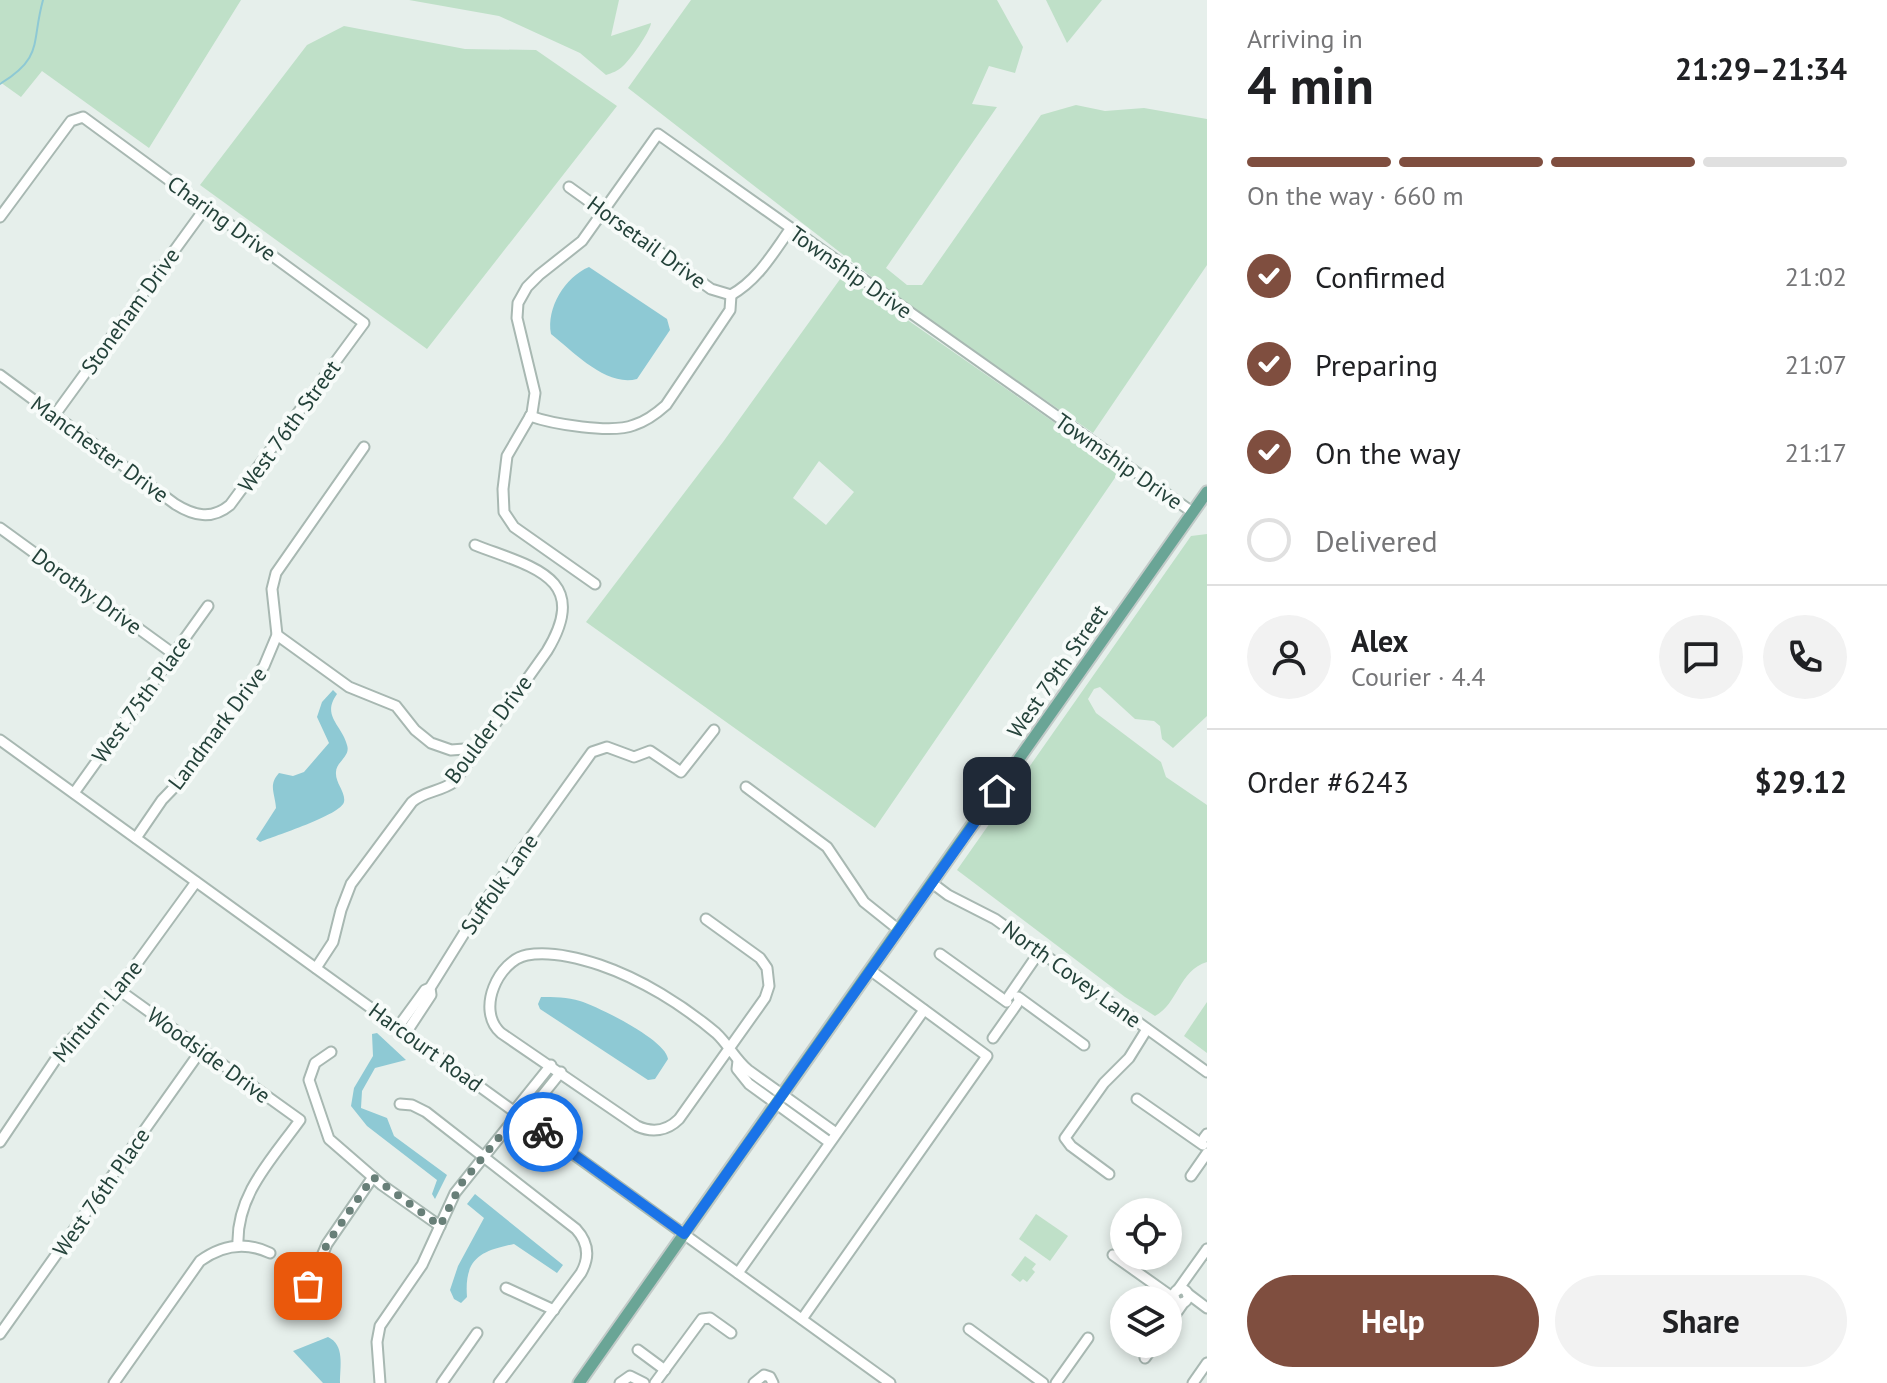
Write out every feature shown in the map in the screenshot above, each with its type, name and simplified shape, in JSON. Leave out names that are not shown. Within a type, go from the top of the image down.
[{"type":"main road","name":"West 79th Street","points":[[579,1383],[1207,492]]},
{"type":"main road","points":[[1194,511],[1207,518]]},
{"type":"street","name":"Charing Drive","points":[[0,217],[71,121],[78,117],[86,118],[364,323]]},
{"type":"street","name":"Township Drive","points":[[603,211],[658,134],[1045,408]]},
{"type":"street","name":"Horsetail Drive","points":[[569,187],[711,289],[731,295],[759,273],[791,228]]},
{"type":"street","name":"Stoneham Drive","points":[[54,416],[206,207]]},
{"type":"street","points":[[595,584],[514,527],[504,512],[503,489],[507,456],[530,416],[535,393],[517,318],[518,303],[539,275],[582,241],[603,211]]},
{"type":"street","points":[[530,416],[551,424],[620,428],[652,417],[666,405],[730,310],[731,295]]},
{"type":"street","name":"West 76th Street","points":[[204,515],[222,511],[230,505],[364,323]]},
{"type":"street","name":"Manchester Drive","points":[[0,375],[175,504],[204,515]]},
{"type":"street","name":"Towmship Drive","points":[[1045,408],[1194,511]]},
{"type":"street","points":[[364,447],[276,573],[272,589],[277,635],[349,687],[395,705],[415,730],[431,743],[451,750],[478,748]]},
{"type":"street","name":"Dorothy Drive","points":[[0,528],[175,655]]},
{"type":"street","name":"Boulder Drive","points":[[316,968],[333,942],[345,897],[355,877],[412,802],[421,795],[452,784],[550,645],[562,613],[561,592],[531,566],[475,545]]},
{"type":"street","name":"West 75th Place","points":[[74,793],[208,606]]},
{"type":"street","name":"Landmark Drive","points":[[136,838],[162,800],[187,774],[264,666],[277,635]]},
{"type":"street","name":"Suffolk Lane","points":[[402,1030],[431,995],[430,988],[478,911],[590,754],[597,748],[607,747],[634,757],[650,751],[681,772],[714,730]]},
{"type":"street","name":"Harcourt Road","points":[[0,740],[890,1383]]},
{"type":"street","points":[[746,787],[827,847],[864,902],[899,930]]},
{"type":"street","name":"Minturn Lane","points":[[0,1142],[66,1044],[119,990],[196,882]]},
{"type":"street","name":"North Covey Lane","points":[[932,883],[948,895],[990,915],[1207,1072]]},
{"type":"street","points":[[706,919],[760,958],[767,968],[769,979],[765,998],[728,1050],[679,1119],[660,1130],[639,1127],[496,1028],[488,1009],[493,989],[509,965],[524,956],[587,961],[662,995],[714,1031],[728,1050],[738,1061],[737,1069],[742,1077],[833,1137]]},
{"type":"street","points":[[993,1038],[1040,951]]},
{"type":"street","points":[[940,954],[1084,1045]]},
{"type":"street","points":[[802,1319],[987,1056],[870,970]]},
{"type":"street","name":"Woodside Drive","points":[[119,990],[300,1120],[246,1197],[238,1224],[238,1245]]},
{"type":"street","points":[[738,1273],[924,1010]]},
{"type":"street","points":[[1109,1174],[1066,1142],[1065,1138],[1104,1083],[1129,1058],[1147,1029]]},
{"type":"street","name":"West 76th Place","points":[[0,1334],[202,1049]]},
{"type":"street","points":[[331,1052],[311,1070],[311,1090],[329,1139],[373,1177],[440,1226]]},
{"type":"street","points":[[519,1114],[551,1065]]},
{"type":"street","points":[[380,1383],[378,1330],[422,1265],[455,1193],[482,1156],[561,1072]]},
{"type":"street","points":[[1137,1099],[1206,1142],[1191,1176]]},
{"type":"street","points":[[400,1104],[419,1108],[576,1229],[584,1240],[587,1250],[585,1264],[499,1383]]},
{"type":"street","points":[[301,1305],[327,1244],[373,1177]]},
{"type":"street","points":[[114,1383],[197,1263],[220,1248],[238,1245],[270,1253]]},
{"type":"street","points":[[1182,1295],[1207,1249]]},
{"type":"street","points":[[1137,1270],[1163,1286]]},
{"type":"street","points":[[506,1288],[554,1310]]},
{"type":"street","points":[[1182,1297],[1207,1308]]},
{"type":"street","points":[[655,1383],[703,1318],[710,1318],[731,1333]]},
{"type":"street","points":[[969,1329],[1043,1383]]},
{"type":"street","points":[[442,1383],[477,1333]]},
{"type":"street","points":[[1056,1383],[1088,1338]]},
{"type":"street","points":[[638,1350],[665,1370]]},
{"type":"street","points":[[1193,1383],[1207,1363]]},
{"type":"street","points":[[754,1383],[764,1375],[770,1377],[773,1383]]},
{"type":"street","points":[[620,1383],[630,1376],[644,1383]]},
{"type":"street","points":[[1056,1383],[1064,1383]]},
{"type":"green space","points":[[0,0],[241,0],[149,148],[42,71],[21,97],[0,82]]},
{"type":"green space","points":[[409,0],[619,0],[611,36],[651,23],[644,39],[626,63],[606,75],[580,53],[499,16]]},
{"type":"green space","points":[[691,0],[997,0],[1023,47],[1015,73],[989,66],[972,104],[997,107],[886,268],[907,285],[922,285],[1041,115],[1076,105],[1105,111],[1144,108],[1207,119],[1207,265],[1093,433],[908,305],[628,88]]},
{"type":"green space","points":[[1046,0],[1102,0],[1067,43]]},
{"type":"green space","points":[[344,26],[465,49],[536,50],[617,106],[427,349],[200,185],[307,45]]},
{"type":"green space","points":[[843,275],[1121,469],[875,828],[586,622],[723,442]],"holes":[[[819,461],[854,492],[826,525],[793,498]]]},
{"type":"green space","points":[[1207,534],[1207,716],[1173,748],[1162,739],[1160,726],[1154,721],[1135,719],[1100,687],[1094,689],[1088,699],[1096,713],[1161,762],[1166,777],[1207,805],[1207,962],[1190,972],[1169,1004],[1155,1016],[1125,997],[957,870],[1191,536]]},
{"type":"green space","points":[[1207,1002],[1207,1053],[1184,1036]]},
{"type":"green space","points":[[1036,1214],[1068,1236],[1050,1261],[1019,1239]]},
{"type":"green space","points":[[1025,1256],[1036,1264],[1032,1269],[1035,1272],[1027,1282],[1023,1279],[1020,1282],[1011,1275]]},
{"type":"water","points":[[589,267],[667,319],[670,330],[637,379],[625,380],[602,373],[551,334],[551,314],[559,294],[572,278]]},
{"type":"water","points":[[333,690],[337,694],[331,708],[332,715],[348,749],[336,772],[344,802],[320,819],[260,842],[256,839],[276,808],[273,785],[276,777],[279,773],[293,776],[304,772],[329,743],[317,717],[322,702]]},
{"type":"water","points":[[541,997],[589,1004],[644,1034],[664,1051],[668,1059],[655,1079],[648,1080],[540,1009],[538,1004]]},
{"type":"water","points":[[377,1033],[406,1060],[375,1068],[362,1091],[361,1108],[387,1118],[394,1136],[447,1175],[435,1199],[432,1194],[437,1180],[367,1126],[351,1106],[354,1088],[373,1056],[372,1034]]},
{"type":"water","points":[[475,1194],[563,1265],[557,1273],[514,1244],[502,1247],[477,1258],[468,1273],[467,1297],[461,1303],[454,1299],[450,1290],[458,1266],[484,1218],[467,1204]]},
{"type":"water","points":[[328,1337],[339,1351],[340,1383],[323,1383],[293,1351]]},
{"type":"waterway","points":[[0,84],[24,66],[30,57],[43,0]]},
{"type":"way so far","points":[[308,1286],[334,1232],[373,1177],[440,1226],[461,1184],[518,1114],[543,1132]]},
{"type":"route","points":[[543,1132],[684,1234],[997,791]]}]
